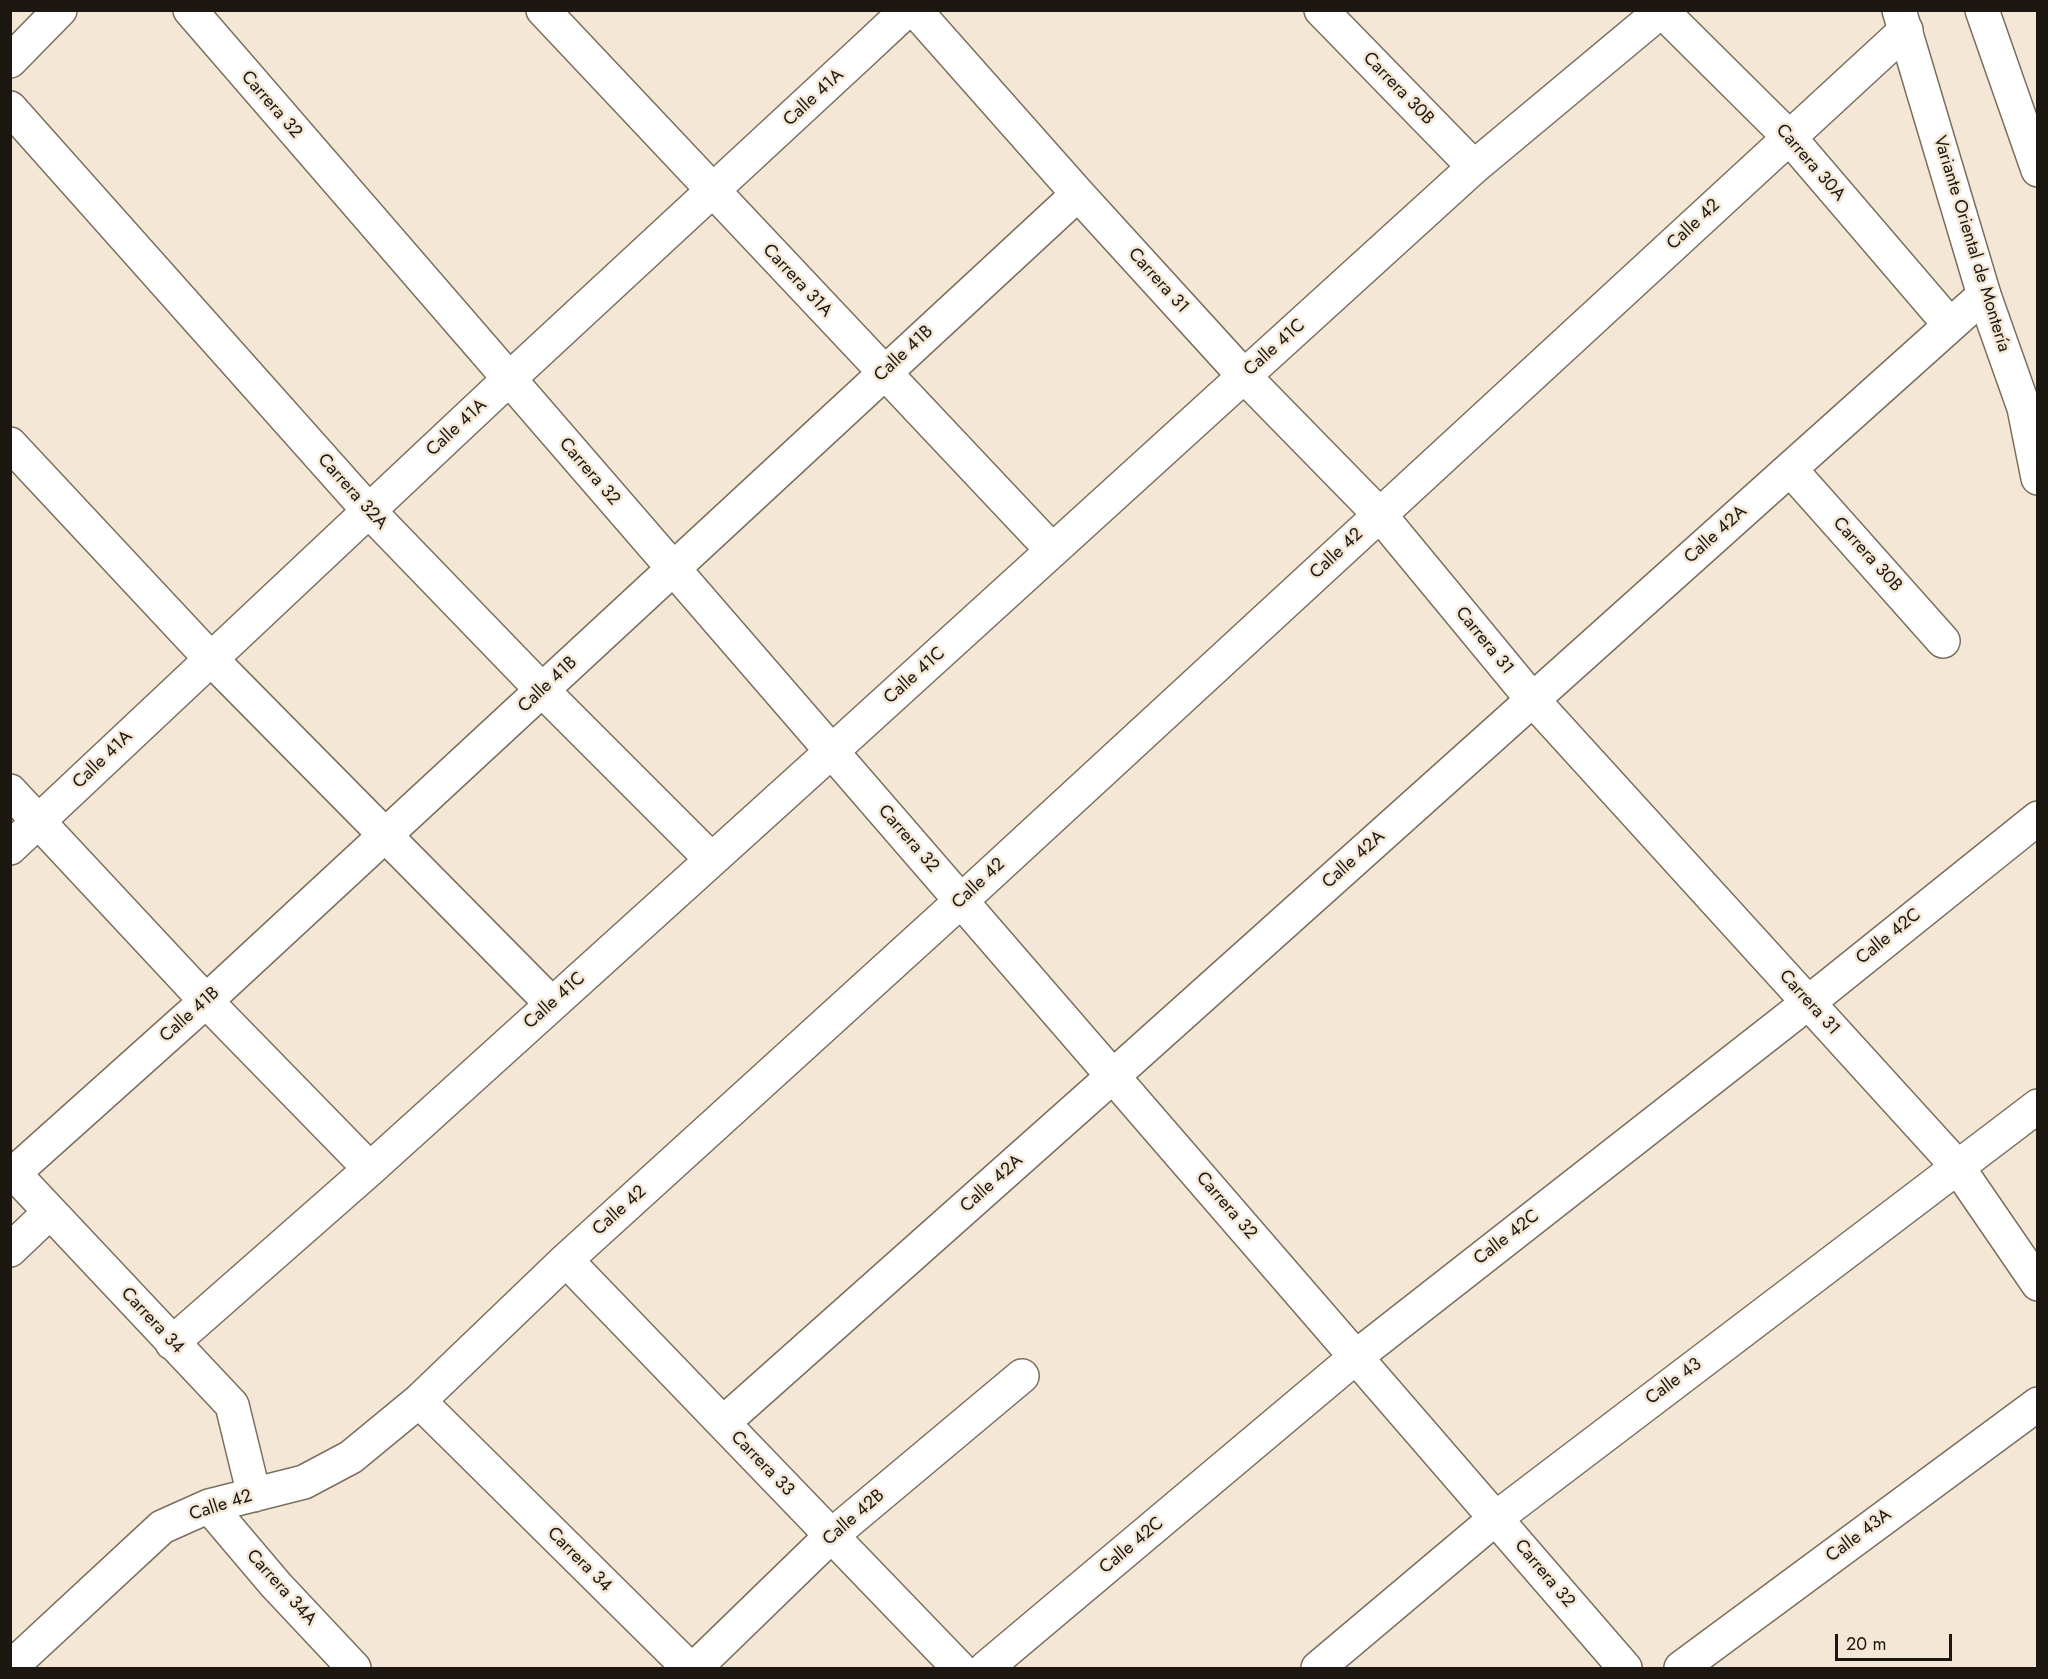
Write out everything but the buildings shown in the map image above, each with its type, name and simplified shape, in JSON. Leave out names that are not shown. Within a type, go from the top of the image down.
[{"type":"main road","points":[[10,61],[60,10]]},
{"type":"main road","name":"Carrera 32","points":[[190,10],[1625,1668]]},
{"type":"main road","name":"Carrera 31A","points":[[543,10],[1052,550]]},
{"type":"main road","name":"Calle 41A","points":[[10,848],[508,379],[714,191],[907,10]]},
{"type":"main road","name":"Carrera 31","points":[[915,10],[1244,376],[1380,514],[1532,699],[1956,1166],[2037,1284]]},
{"type":"main road","name":"Carrera 30B","points":[[1321,10],[1474,167]]},
{"type":"main road","points":[[1982,10],[2037,170]]},
{"type":"main road","name":"Calle 41C","points":[[172,1343],[370,1169],[1474,167],[1661,11]]},
{"type":"main road","name":"Carrera 30A","points":[[1661,11],[1789,137],[1950,325]]},
{"type":"main road","name":"Calle 42","points":[[10,1668],[162,1527],[209,1506],[304,1482],[351,1457],[419,1401],[566,1260],[962,900],[1789,137],[1902,20]]},
{"type":"main road","name":"Variante Oriental de Montería","points":[[1902,20],[1984,295],[2024,408],[2037,478]]},
{"type":"main road","name":"Carrera 32A","points":[[10,108],[369,512],[711,859]]},
{"type":"main road","name":"Calle 41B","points":[[12,1171],[206,1001],[1078,194]]},
{"type":"main road","name":"Calle 42A","points":[[723,1423],[1984,295]]},
{"type":"main road","points":[[10,444],[210,658],[552,1004]]},
{"type":"main road","name":"Carrera 30B","points":[[1790,469],[1943,641]]},
{"type":"main road","points":[[10,790],[206,1001],[370,1169]]},
{"type":"main road","name":"Calle 42C","points":[[986,1668],[1357,1356],[1809,1002],[2037,819]]},
{"type":"main road","name":"Calle 43","points":[[1318,1668],[1496,1518],[2037,1106]]},
{"type":"main road","name":"Carrera 34","points":[[12,1171],[232,1405],[254,1495]]},
{"type":"main road","points":[[10,1250],[50,1212]]},
{"type":"main road","name":"Carrera 33","points":[[566,1260],[958,1668]]},
{"type":"main road","name":"Calle 42B","points":[[695,1668],[831,1536],[1022,1376]]},
{"type":"main road","name":"Carrera 34","points":[[419,1401],[689,1668]]},
{"type":"main road","name":"Calle 43A","points":[[1681,1668],[2037,1404]]},
{"type":"main road","name":"Carrera 34A","points":[[209,1506],[276,1585],[354,1668]]}]
